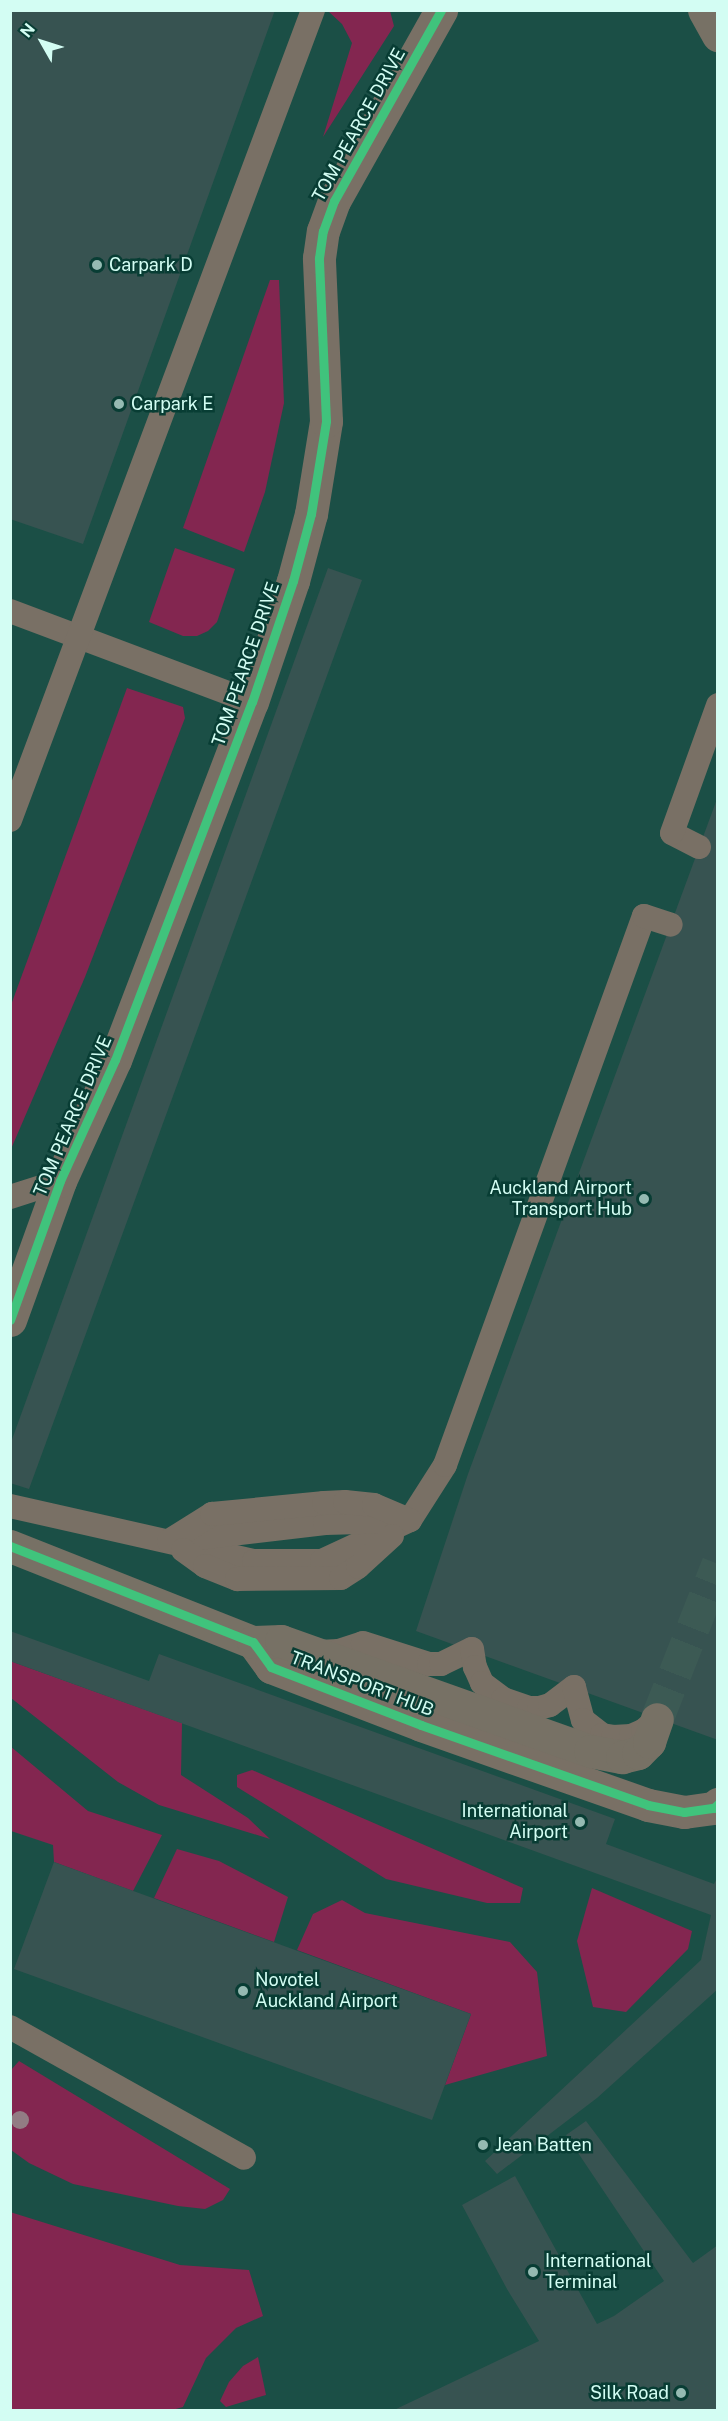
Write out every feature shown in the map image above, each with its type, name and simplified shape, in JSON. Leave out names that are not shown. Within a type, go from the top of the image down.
[{"type":"street","name":"TOM PEARCE DRIVE","points":[[10,1320],[60,1181],[115,1060],[252,702],[293,581],[311,514],[326,421],[319,258],[323,231],[334,201],[441,10]]},
{"type":"street","points":[[10,1546],[253,1642],[281,1641],[590,1751],[622,1757],[638,1753],[648,1742],[657,1719]]},
{"type":"street","name":"TRANSPORT HUB","points":[[253,1642],[271,1667],[420,1725],[648,1805],[684,1812],[714,1808],[717,1804]]},
{"type":"lane","points":[[10,820],[314,10]]},
{"type":"lane","points":[[10,611],[252,702]]},
{"type":"lane","points":[[699,847],[672,833],[717,705]]},
{"type":"lane","points":[[10,1506],[254,1562],[322,1561],[410,1520],[445,1465],[644,916],[671,925]]},
{"type":"lane","points":[[12,1199],[60,1181]]},
{"type":"lane","points":[[169,1541],[326,1523],[410,1520]]},
{"type":"lane","points":[[315,1653],[339,1651],[363,1643],[429,1664],[441,1664],[472,1649],[475,1666],[482,1683],[504,1699],[529,1708],[539,1708],[550,1705],[574,1687],[583,1720],[602,1735],[631,1736],[643,1731],[657,1719]]},
{"type":"lane","points":[[10,2027],[244,2158]]},
{"type":"shaded area","points":[[11,11],[717,11],[717,2410],[11,2410]]},
{"type":"shaded area","points":[[328,11],[390,11],[394,26],[323,137],[352,43],[342,24]]},
{"type":"shaded area","points":[[270,280],[279,280],[284,403],[265,492],[244,552],[183,528]]},
{"type":"shaded area","points":[[175,548],[235,569],[217,622],[208,631],[197,636],[183,636],[149,622]]},
{"type":"shaded area","points":[[127,688],[183,707],[185,718],[85,977],[11,1149],[11,1005]]},
{"type":"shaded area","points":[[10,1661],[182,1723],[181,1775],[248,1818],[270,1839],[159,1805],[118,1782],[11,1698]]},
{"type":"shaded area","points":[[10,1746],[88,1811],[162,1835],[133,1891],[54,1862],[53,1845],[11,1831]]},
{"type":"shaded area","points":[[252,1770],[523,1888],[520,1903],[487,1903],[386,1879],[237,1787],[237,1775]]},
{"type":"shaded area","points":[[177,1849],[219,1861],[288,1897],[274,1942],[154,1898]]},
{"type":"shaded area","points":[[592,1888],[692,1931],[688,1949],[626,2012],[593,2007],[577,1941]]},
{"type":"shaded area","points":[[342,1900],[365,1913],[510,1942],[537,1972],[547,2056],[445,2085],[471,2014],[297,1950],[313,1914]]},
{"type":"shaded area","points":[[19,2061],[230,2189],[223,2200],[205,2209],[178,2206],[73,2184],[29,2163],[11,2150],[11,2070]]},
{"type":"shaded area","points":[[10,2212],[180,2265],[249,2270],[263,2316],[236,2328],[206,2358],[183,2407],[172,2410],[11,2410]]},
{"type":"shaded area","points":[[258,2357],[266,2395],[226,2407],[220,2401],[229,2382],[243,2366]]},
{"type":"building","name":"Carpark D","points":[[10,10],[275,10],[83,544],[10,519]]},
{"type":"building","points":[[328,568],[362,580],[29,1489],[10,1483],[10,1445]]},
{"type":"building","name":"Auckland Airport Transport Hub","points":[[717,799],[718,1740],[416,1631],[468,1474]]},
{"type":"building","points":[[10,1631],[149,1681],[159,1654],[615,1819],[606,1844],[714,1884],[718,1876],[718,1989],[597,2098],[497,2174],[485,2161],[701,1960],[711,1915],[10,1661]]},
{"type":"building","name":"Novotel Auckland Airport","points":[[54,1862],[471,2014],[432,2120],[14,1969]]},
{"type":"building","name":"International Terminal","points":[[586,2121],[693,2263],[718,2245],[718,2410],[394,2410],[539,2341],[507,2289],[462,2205],[515,2176],[597,2324],[614,2316],[664,2281],[566,2135]]},
{"type":"tunnel","points":[[657,1719],[718,1564]]},
{"type":"cycle path","points":[[10,1320],[60,1181],[115,1060],[252,702],[293,581],[311,514],[326,421],[319,258],[323,231],[334,201],[441,10]]},
{"type":"cycle path","points":[[10,1546],[253,1642],[271,1667],[421,1725],[648,1805],[684,1812],[714,1808],[718,1804]]},
{"type":"place","name":"Carpark D","points":[[97,265]]},
{"type":"place","name":"Carpark E","points":[[119,404]]},
{"type":"place","name":"Auckland Airport Transport Hub","points":[[644,1199]]},
{"type":"place","name":"International Airport","points":[[580,1822]]},
{"type":"place","name":"Novotel Auckland Airport","points":[[243,1991]]},
{"type":"place","name":"Jean Batten","points":[[483,2145]]},
{"type":"place","name":"International Terminal","points":[[533,2272]]},
{"type":"place","name":"Silk Road","points":[[681,2393]]}]
